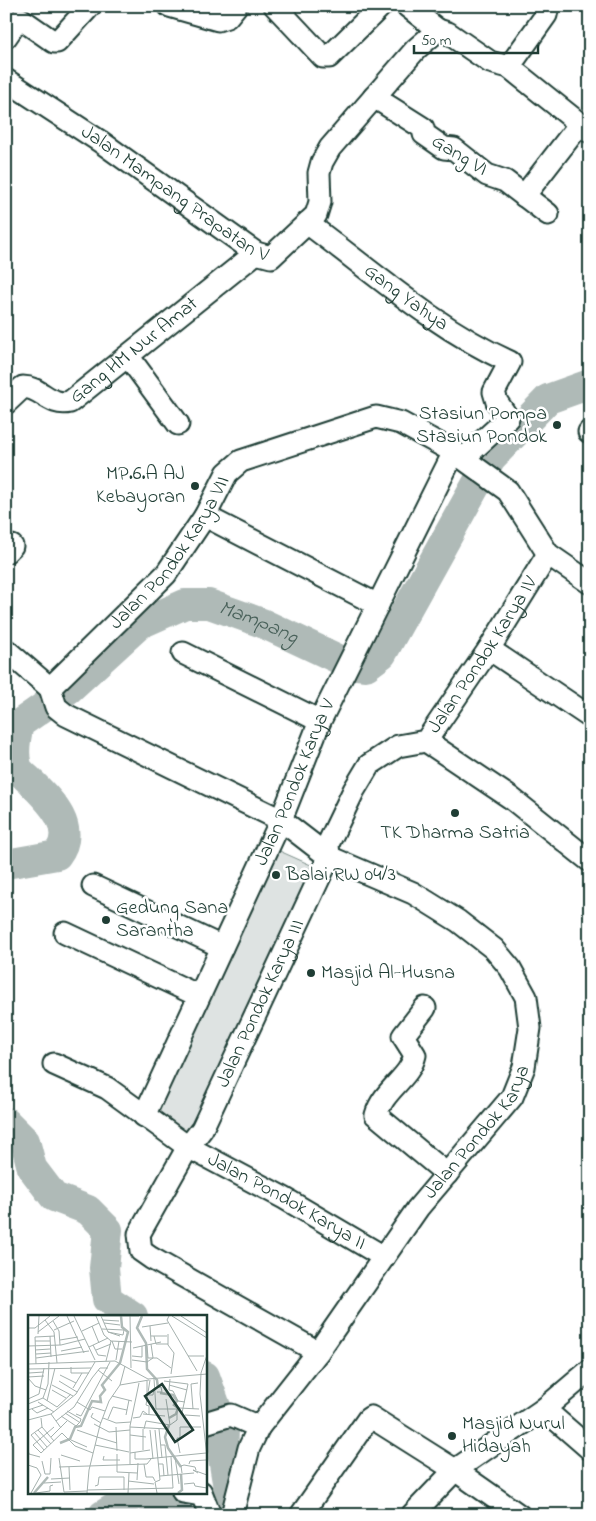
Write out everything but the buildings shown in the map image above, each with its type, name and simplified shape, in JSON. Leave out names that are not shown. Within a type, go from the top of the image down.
[{"type":"street","points":[[6,37],[17,20],[22,19],[54,42],[57,42],[90,6]]},
{"type":"street","points":[[169,6],[218,20],[227,17],[236,6]]},
{"type":"street","points":[[275,6],[323,57],[329,57],[381,6]]},
{"type":"street","points":[[407,6],[438,30],[448,33],[490,62],[509,67],[548,97],[584,129],[524,196]]},
{"type":"street","points":[[509,67],[546,15],[548,6]]},
{"type":"street","name":"Jalan Mampang Prapatan V","points":[[6,80],[101,142],[256,253],[271,257],[316,215],[320,202],[319,173],[322,162],[330,148],[416,49],[438,30]]},
{"type":"street","name":"Gang VI","points":[[374,97],[423,128],[424,134],[444,148],[454,149],[481,171],[505,181],[548,214]]},
{"type":"street","name":"Gang Yahya","points":[[307,223],[398,293],[484,350],[510,362],[494,392],[497,402],[508,418],[468,461]]},
{"type":"street","name":"Gang HM Nur Amat","points":[[6,403],[23,387],[32,389],[54,402],[62,404],[70,402],[256,253]]},
{"type":"street","points":[[128,356],[178,424]]},
{"type":"street","name":"Jalan Pondok Karya VII","points":[[52,696],[166,574],[205,516],[227,473],[241,461],[354,423],[376,417],[401,423],[468,461],[508,491],[548,554]]},
{"type":"street","name":"Jalan Pondok Karya V","points":[[144,1116],[281,820],[320,721],[341,678],[378,605],[468,461]]},
{"type":"street","points":[[205,516],[378,605]]},
{"type":"street","points":[[548,554],[590,583]]},
{"type":"street","name":"Jalan Pondok Karya IV","points":[[329,857],[328,844],[354,790],[369,766],[398,746],[426,741],[489,649],[548,554]]},
{"type":"street","points":[[489,649],[590,717]]},
{"type":"street","points":[[6,650],[52,696],[66,715],[281,820]]},
{"type":"street","points":[[183,653],[320,721]]},
{"type":"street","points":[[426,741],[511,798],[590,861]]},
{"type":"street","name":"Jalan Pondok Karya","points":[[232,1515],[249,1448],[259,1427],[318,1352],[418,1208],[512,1097],[524,1067],[530,1028],[526,997],[510,968],[494,949],[458,921],[412,893],[329,857],[281,820]]},
{"type":"street","name":"Jalan Pondok Karya III","points":[[318,1352],[142,1251],[139,1234],[188,1147],[202,1130],[329,857]]},
{"type":"street","points":[[93,886],[222,947]]},
{"type":"street","points":[[65,933],[199,996]]},
{"type":"street","points":[[425,1008],[403,1036],[416,1054],[414,1061],[380,1104],[376,1115],[447,1174]]},
{"type":"street","name":"Jalan Pondok Karya II","points":[[54,1064],[107,1088],[188,1147],[284,1198],[384,1257]]},
{"type":"street","points":[[412,1515],[455,1470],[544,1409],[590,1370]]},
{"type":"street","points":[[544,1409],[590,1449]]},
{"type":"street","points":[[301,1515],[371,1417],[455,1470],[520,1515]]},
{"type":"street","points":[[217,1419],[259,1427]]},
{"type":"shaded area","points":[[275,849],[322,870],[196,1135],[172,1130],[154,1114]]},
{"type":"waterway","name":"Mampang","points":[[6,864],[57,855],[63,845],[63,825],[59,815],[17,766],[15,750],[19,724],[69,689],[140,624],[185,604],[209,604],[262,623],[349,664],[366,666],[382,654],[491,458],[548,399],[590,384]]},
{"type":"waterway","name":"Mampang","points":[[6,1122],[25,1141],[32,1168],[54,1197],[88,1210],[108,1230],[104,1268],[107,1299],[131,1315]]},
{"type":"waterway","name":"Mampang","points":[[206,1379],[224,1429],[223,1458],[228,1488],[215,1515]]},
{"type":"waterway","name":"Mampang","points":[[103,1515],[136,1494]]},
{"type":"waterway","name":"Mampang","points":[[140,1494],[184,1515]]},
{"type":"place","name":"Stasiun Pompa Stasiun Pondok","points":[[557,425]]},
{"type":"place","name":"MP.6.A AJ Kebayoran","points":[[195,486]]},
{"type":"place","name":"TK Dharma Satria","points":[[455,813]]},
{"type":"place","name":"Balai RW 04/3","points":[[276,875]]},
{"type":"place","name":"Gedung Sana Sarantha","points":[[106,920]]},
{"type":"place","name":"Masjid Al-Husna","points":[[311,973]]},
{"type":"place","name":"Masjid Nurul Hidayah","points":[[452,1436]]}]
